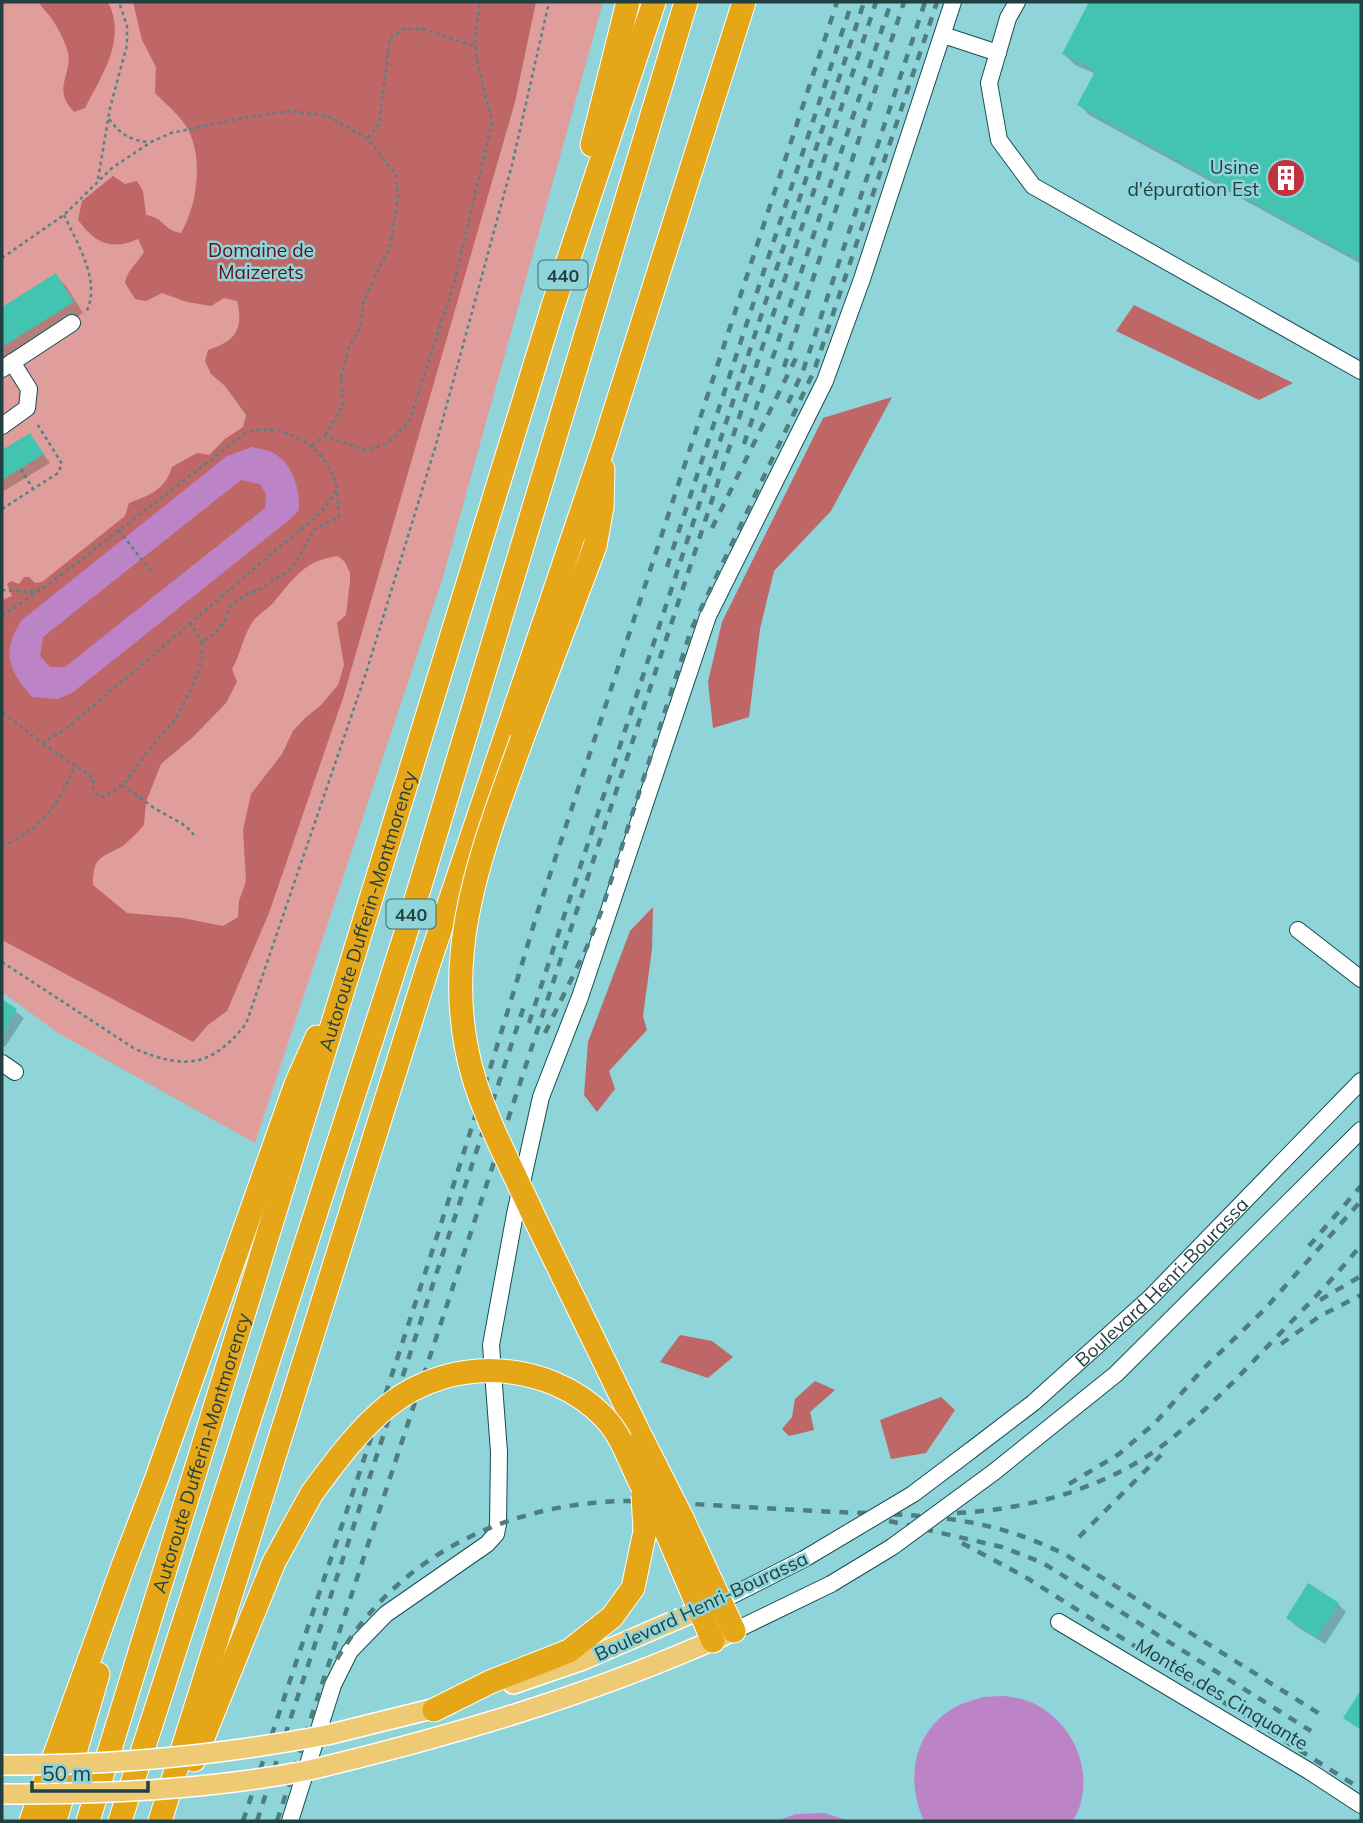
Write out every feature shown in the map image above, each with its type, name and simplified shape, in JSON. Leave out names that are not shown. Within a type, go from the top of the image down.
[{"type":"highway","points":[[552,309],[628,2]]},
{"type":"highway","name":"Autoroute Dufferin-Montmorency","points":[[88,1821],[552,309],[654,2]]},
{"type":"highway","name":"Autoroute Dufferin-Montmorency","points":[[120,1821],[404,939],[686,2]]},
{"type":"highway","points":[[160,1821],[429,963],[604,445],[744,2]]},
{"type":"highway","points":[[604,445],[602,508],[595,546],[522,739],[473,880],[462,942],[460,1003],[464,1037],[475,1081],[490,1120],[535,1219],[664,1527],[711,1605],[723,1636]]},
{"type":"highway","points":[[30,1821],[156,1480],[296,1084],[356,952]]},
{"type":"highway","points":[[170,1821],[269,1574],[294,1523],[312,1493],[362,1430],[390,1404],[416,1387],[461,1373],[487,1369],[542,1378],[566,1388],[588,1402],[606,1419],[624,1444],[640,1482],[645,1506],[664,1527]]},
{"type":"highway","points":[[55,1821],[156,1480]]},
{"type":"highway","points":[[434,1710],[490,1682],[569,1651],[612,1617],[633,1588],[664,1527]]},
{"type":"main road","name":"Boulevard Henri-Bourassa","points":[[2,1765],[66,1765],[162,1758],[260,1748],[327,1735],[434,1710],[583,1660],[711,1605]]},
{"type":"main road","name":"Boulevard Henri-Bourassa","points":[[2,1794],[154,1790],[267,1778],[310,1770],[398,1749],[516,1715],[612,1683],[723,1636]]},
{"type":"street","points":[[290,1821],[332,1685],[350,1651],[386,1614],[487,1544],[496,1534],[499,1452],[491,1345],[515,1214],[541,1097],[580,997],[708,616],[825,381],[862,279],[953,2]]},
{"type":"street","points":[[1017,2],[1008,18],[989,83],[999,140],[1033,186],[1361,371]]},
{"type":"street","points":[[943,35],[998,53]]},
{"type":"street","points":[[2,426],[27,408],[29,389],[7,365],[72,323]]},
{"type":"street","points":[[1298,930],[1361,979]]},
{"type":"street","name":"Boulevard Henri-Bourassa","points":[[711,1605],[804,1559],[913,1494],[1033,1402],[1150,1298],[1361,1081]]},
{"type":"street","name":"Boulevard Henri-Bourassa","points":[[723,1636],[831,1584],[892,1547],[994,1472],[1116,1374],[1361,1130]]},
{"type":"street","name":"Montée des Cinquante","points":[[1059,1622],[1309,1771],[1361,1805]]},
{"type":"path","points":[[97,181],[110,108],[127,45],[127,26],[119,2]]},
{"type":"path","points":[[324,436],[365,450],[386,444],[409,422],[455,280],[492,122],[480,80],[476,47],[480,2]]},
{"type":"path","points":[[2,962],[135,1049],[159,1059],[183,1063],[212,1056],[230,1044],[246,1024],[366,673],[435,448],[514,153],[549,2]]},
{"type":"path","points":[[368,139],[379,124],[390,38],[403,29],[423,30],[476,47]]},
{"type":"path","points":[[2,258],[64,215],[112,168],[151,142],[187,129],[290,111],[328,116],[368,139],[396,175],[398,198],[390,246],[364,299],[360,327],[349,348],[341,377],[343,405],[324,436],[312,445]]},
{"type":"path","points":[[110,119],[118,132],[151,142]]},
{"type":"path","points":[[64,215],[83,256],[90,279],[90,306],[84,316],[72,323]]},
{"type":"path","points":[[2,503],[3,508],[58,473],[62,464],[27,408]]},
{"type":"path","points":[[2,616],[45,587],[247,432],[273,428],[312,445],[335,479],[339,517],[314,529],[293,567],[230,606],[226,621],[216,633],[202,642]]},
{"type":"path","points":[[21,469],[33,489]]},
{"type":"path","points":[[42,743],[67,728],[322,511],[337,490]]},
{"type":"path","points":[[119,530],[151,572]]},
{"type":"path","points":[[2,590],[32,592],[45,587]]},
{"type":"path","points":[[2,712],[93,777],[93,792],[104,797],[123,785],[175,720],[192,688],[202,660],[202,642],[190,622]]},
{"type":"path","points":[[2,846],[20,839],[40,823],[57,803],[75,764]]},
{"type":"path","points":[[123,785],[154,808],[186,826],[194,835]]},
{"type":"green space","name":"Domaine de Maizerets","points":[[2,2],[603,2],[443,577],[255,1143],[58,1033],[2,992]]},
{"type":"green space","points":[[39,2],[108,2],[113,16],[114,43],[105,70],[85,108],[74,112],[67,103],[63,88],[69,58],[67,49],[63,38]]},
{"type":"green space","points":[[133,2],[536,2],[515,102],[343,698],[269,913],[227,1011],[208,1025],[193,1042],[2,940],[2,600],[12,596],[7,584],[11,581],[19,584],[24,577],[29,577],[35,583],[42,582],[125,516],[129,503],[161,486],[172,467],[197,453],[209,455],[225,439],[243,427],[246,415],[225,386],[211,374],[205,361],[208,350],[225,343],[235,333],[239,320],[237,301],[224,298],[211,306],[187,302],[162,293],[146,301],[135,299],[125,283],[144,252],[138,239],[120,244],[104,243],[78,220],[82,201],[113,176],[125,184],[137,181],[143,191],[146,215],[181,233],[187,221],[197,180],[192,138],[186,126],[155,93],[156,67],[142,40]],"holes":[[[338,556],[345,562],[350,581],[346,615],[337,623],[344,665],[338,685],[293,731],[282,754],[251,794],[243,830],[246,881],[239,901],[238,917],[223,926],[183,918],[127,913],[93,885],[97,862],[124,845],[144,825],[146,802],[161,764],[193,737],[226,703],[237,682],[232,669],[254,620],[309,566]]]},
{"type":"green space","points":[[1134,305],[1293,383],[1259,400],[1116,331]]},
{"type":"green space","points":[[892,397],[831,511],[774,571],[760,629],[749,717],[713,728],[708,682],[722,622],[823,418]]},
{"type":"green space","points":[[653,907],[652,949],[643,1016],[647,1030],[609,1071],[615,1089],[597,1112],[584,1095],[588,1042],[630,931]]},
{"type":"green space","points":[[680,1335],[712,1341],[733,1357],[708,1378],[660,1362]]},
{"type":"green space","points":[[815,1381],[835,1390],[810,1412],[814,1430],[789,1436],[782,1429],[792,1417],[795,1399]]},
{"type":"green space","points":[[941,1397],[955,1410],[926,1453],[891,1459],[880,1420]]},
{"type":"shaded area","points":[[252,447],[277,455],[293,476],[299,510],[72,693],[57,699],[32,697],[17,678],[10,660],[11,642],[22,620],[227,456]],"holes":[[[241,480],[260,484],[266,494],[265,508],[65,667],[50,667],[40,656],[43,637]]]},
{"type":"shaded area","points":[[1008,1696],[1028,1701],[1044,1709],[1068,1734],[1077,1749],[1082,1766],[1080,1804],[1073,1821],[924,1821],[918,1805],[914,1772],[922,1742],[942,1716],[957,1706],[983,1697]]},
{"type":"shaded area","points":[[824,1813],[850,1821],[777,1821],[796,1814]]},
{"type":"building","name":"Usine d'épuration Est","points":[[1089,2],[1361,2],[1361,252],[1357,259],[1077,105],[1096,70],[1062,54]]},
{"type":"building","points":[[56,273],[74,302],[2,347],[2,307]]},
{"type":"building","points":[[30,433],[44,454],[2,480],[2,450]]},
{"type":"building","points":[[2,999],[17,1009],[2,1033]]},
{"type":"building","points":[[1308,1583],[1339,1603],[1317,1638],[1286,1618]]},
{"type":"building","points":[[1361,1690],[1361,1730],[1343,1718]]},
{"type":"railway","points":[[243,1821],[393,1370],[536,917],[837,2]]},
{"type":"railway","points":[[667,567],[852,2]]},
{"type":"railway","points":[[529,1023],[864,2]]},
{"type":"railway","points":[[277,1821],[876,2]]},
{"type":"railway","points":[[744,444],[891,2]]},
{"type":"railway","points":[[784,367],[904,2]]},
{"type":"railway","points":[[788,403],[803,371],[925,2]]},
{"type":"railway","points":[[545,1033],[601,912],[691,630],[814,371],[937,2]]},
{"type":"railway","points":[[712,528],[797,356]]},
{"type":"railway","points":[[257,1821],[525,1003]]},
{"type":"railway","points":[[1309,1246],[1361,1186]]},
{"type":"railway","points":[[1069,1484],[1119,1454],[1155,1423],[1204,1368],[1264,1310],[1361,1201]]},
{"type":"railway","points":[[957,1513],[1014,1506],[1070,1492],[1097,1482],[1148,1456],[1183,1429],[1230,1385],[1314,1299],[1361,1245]]},
{"type":"railway","points":[[1320,1300],[1361,1276]]},
{"type":"railway","points":[[1281,1344],[1320,1316],[1361,1295]]},
{"type":"railway","points":[[1079,1537],[1161,1455]]},
{"type":"railway","points":[[337,1659],[362,1622],[391,1591],[424,1564],[460,1542],[499,1524],[540,1512],[582,1504],[626,1501],[914,1516],[944,1518],[1004,1530],[1066,1555],[1323,1716]]},
{"type":"railway","points":[[889,1521],[1002,1547],[1043,1563],[1311,1731]]},
{"type":"railway","points":[[962,1543],[1027,1578],[1361,1789]]},
{"type":"place","name":"Usine d'épuration Est","points":[[1286,178]]}]
